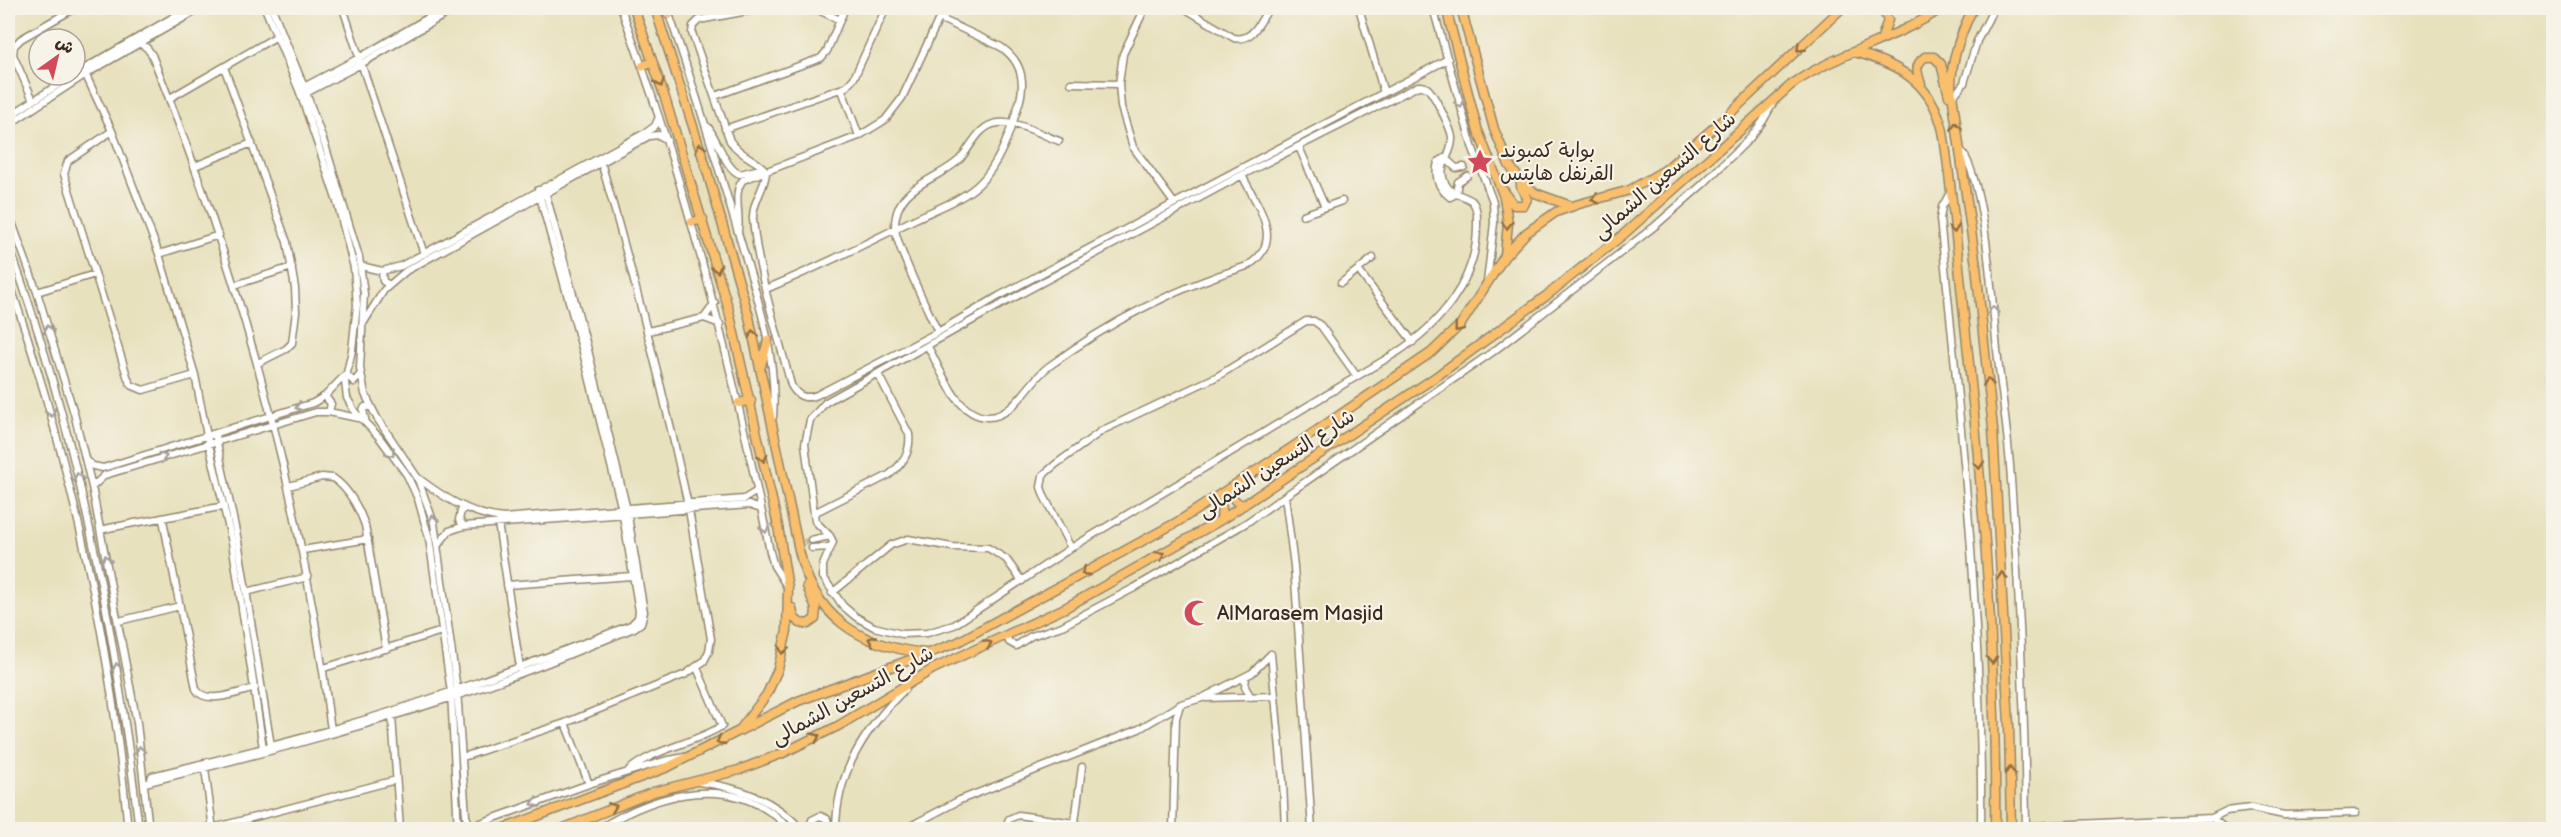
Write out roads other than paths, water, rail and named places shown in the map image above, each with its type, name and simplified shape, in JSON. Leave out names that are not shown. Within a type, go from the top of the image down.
[{"type":"main road","points":[[634,8],[703,219],[728,307],[751,400],[788,588],[784,649],[773,682],[740,729]]},
{"type":"main road","points":[[655,8],[701,152],[745,303],[772,424],[805,546],[808,591],[817,612],[813,622],[805,624],[798,622],[789,599]]},
{"type":"main road","points":[[1446,8],[1482,142],[1501,189],[1508,223],[1504,257]]},
{"type":"main road","points":[[1461,8],[1499,144],[1509,165],[1521,181],[1540,196],[1571,206]]},
{"type":"main road","name":"شارع التسعين الشمالى","points":[[500,830],[627,784],[691,756],[740,729],[810,696],[928,653],[978,632],[1172,525],[1432,352],[1461,324],[1504,257],[1533,228],[1571,206],[1630,189],[1665,170],[1724,119],[1842,8]]},
{"type":"main road","points":[[1881,40],[1888,20],[1882,8]]},
{"type":"main road","points":[[1926,8],[1940,9]]},
{"type":"main road","points":[[1973,8],[1954,59],[1952,98],[1976,267],[1993,429],[2009,715],[2011,828]]},
{"type":"main road","name":"شارع التسعين الشمالى","points":[[559,830],[637,797],[739,770],[783,753],[837,726],[914,679],[1065,608],[1221,520],[1452,366],[1546,296],[1624,234],[1776,98],[1815,69],[1881,40],[1940,9]]},
{"type":"main road","points":[[1854,52],[1885,62],[1921,85]]},
{"type":"main road","points":[[1952,98],[1946,88],[1941,64],[1934,57],[1925,57],[1917,66],[1921,85],[1942,125],[1977,435],[1996,741],[1995,830]]},
{"type":"main road","points":[[643,66],[652,62]]},
{"type":"main road","points":[[1454,82],[1465,80]]},
{"type":"main road","points":[[1501,189],[1507,193],[1514,205],[1522,206],[1527,199],[1521,181]]},
{"type":"main road","points":[[692,222],[703,219]]},
{"type":"main road","points":[[723,289],[733,290],[740,284]]},
{"type":"main road","points":[[728,307],[738,300],[745,303]]},
{"type":"main road","points":[[761,369],[768,340]]},
{"type":"main road","points":[[739,403],[751,400]]},
{"type":"main road","points":[[1233,486],[1233,497],[1236,502],[1244,506]]},
{"type":"main road","points":[[1211,500],[1222,507],[1221,520]]},
{"type":"main road","points":[[807,576],[823,606],[852,632],[891,646],[928,653]]},
{"type":"street","points":[[33,100],[14,55],[14,46],[21,39],[75,8]]},
{"type":"street","points":[[87,71],[189,8]]},
{"type":"street","points":[[87,71],[201,8]]},
{"type":"street","points":[[265,8],[303,92],[338,205],[354,268],[357,305],[351,357],[346,374],[347,398],[360,418],[379,437],[407,476],[418,499],[429,538],[442,631],[454,694],[460,830],[626,772],[691,756]]},
{"type":"street","points":[[272,8],[343,200],[361,266],[364,294],[361,373],[371,407],[417,477],[430,509],[438,545],[463,757],[466,816],[470,826]]},
{"type":"street","points":[[343,8],[424,254]]},
{"type":"street","points":[[360,61],[446,8]]},
{"type":"street","points":[[303,92],[456,8]]},
{"type":"street","points":[[621,8],[643,66],[692,222],[715,303],[739,403],[774,566],[788,588]]},
{"type":"street","points":[[764,8],[699,20],[693,26],[692,33],[725,129],[737,151],[766,171]]},
{"type":"street","points":[[814,8],[840,20]]},
{"type":"street","points":[[714,96],[821,58],[827,51],[845,8]]},
{"type":"street","points":[[725,129],[842,90],[854,78],[886,8]]},
{"type":"street","points":[[738,232],[740,214],[738,187],[743,180],[859,136],[879,125],[897,106],[944,8]]},
{"type":"street","points":[[1142,8],[1123,54],[1119,84],[1122,115],[1130,139],[1143,162],[1174,203]]},
{"type":"street","points":[[1184,8],[1234,38],[1242,39],[1252,33],[1269,8]]},
{"type":"street","points":[[1359,8],[1384,93]]},
{"type":"street","points":[[1433,8],[1478,163],[1491,196],[1494,216],[1486,287]]},
{"type":"street","points":[[1952,98],[1964,83],[1977,41],[1994,8]]},
{"type":"street","points":[[667,10],[706,125],[768,340],[773,368],[772,424]]},
{"type":"street","points":[[766,289],[894,230],[967,193],[979,184],[995,161],[1011,125],[1022,91],[1021,70],[1016,61],[1001,47],[939,18]]},
{"type":"street","points":[[152,55],[154,34]]},
{"type":"street","points":[[170,98],[277,36]]},
{"type":"street","points":[[139,43],[152,55],[170,98],[219,235],[258,363],[303,550],[324,668],[332,730]]},
{"type":"street","points":[[766,171],[755,203],[753,218],[766,289],[791,385],[801,396],[817,395],[938,332],[978,307],[1448,59]]},
{"type":"street","points":[[224,67],[283,231],[292,267],[296,312],[294,339],[286,349],[258,363]]},
{"type":"street","points":[[87,76],[112,131],[159,255],[195,375],[208,444],[232,542],[263,748]]},
{"type":"street","points":[[1071,83],[1119,84]]},
{"type":"street","points":[[1424,86],[1431,92],[1452,132],[1452,141],[1445,158],[1442,176],[1447,186],[1456,194],[1472,201],[1477,209],[1477,234],[1472,262],[1458,292],[1448,307],[1413,342],[1071,548],[954,625],[927,633],[902,634],[874,627],[856,618],[832,593],[823,577],[822,570],[831,547],[830,536],[816,524],[805,444],[810,420],[826,402],[1000,305],[1242,175],[1414,87],[1424,86]]},
{"type":"street","points":[[8,117],[54,87]]},
{"type":"street","points":[[8,125],[63,87]]},
{"type":"street","points":[[842,90],[859,136]]},
{"type":"street","points":[[1006,636],[1011,644],[1018,646],[1031,636],[1062,626],[1240,527],[1494,351],[1655,226],[1737,152],[1764,121],[1776,98]]},
{"type":"street","points":[[362,325],[375,302],[389,285],[406,271],[651,129],[659,117]]},
{"type":"street","points":[[938,332],[894,230],[898,210],[917,186],[960,159],[984,129],[999,123],[1059,141]]},
{"type":"street","points":[[706,125],[732,171],[740,174],[760,169],[766,171]]},
{"type":"street","points":[[112,131],[74,157],[64,170],[65,181],[131,385],[143,390],[195,375]]},
{"type":"street","points":[[361,266],[382,271],[395,269],[649,136],[658,135],[667,140]]},
{"type":"street","points":[[195,166],[252,143]]},
{"type":"street","points":[[1299,147],[1325,207]]},
{"type":"street","points":[[1959,148],[1967,160],[1982,215],[2007,435],[2018,592],[2026,828]]},
{"type":"street","points":[[1445,158],[1456,168],[1478,163]]},
{"type":"street","points":[[463,757],[565,723],[697,668],[709,651],[711,639],[689,508],[648,331],[601,162]]},
{"type":"street","points":[[1456,194],[1458,182],[1481,171]]},
{"type":"street","points":[[928,347],[959,402],[967,409],[977,416],[987,417],[1005,413],[1046,368],[1108,327],[1169,295],[1258,260],[1265,249],[1268,237],[1266,224],[1242,175]]},
{"type":"street","points":[[147,782],[152,776],[302,740],[454,694],[544,665],[639,625],[644,612],[625,513],[585,347],[542,192]]},
{"type":"street","points":[[1950,193],[1942,207],[1940,219],[1975,590],[1981,729],[1981,830]]},
{"type":"street","points":[[1303,215],[1342,201]]},
{"type":"street","points":[[8,211],[37,292],[86,461],[119,621],[137,723],[147,782],[149,830]]},
{"type":"street","points":[[159,255],[219,235]]},
{"type":"street","points":[[8,243],[49,368],[101,572],[127,724],[139,830]]},
{"type":"street","points":[[1341,283],[1373,258]]},
{"type":"street","points":[[235,285],[292,267]]},
{"type":"street","points":[[1358,270],[1413,342]]},
{"type":"street","points":[[382,271],[383,281],[389,285]]},
{"type":"street","points":[[37,292],[94,273]]},
{"type":"street","points":[[8,278],[61,448],[86,558],[110,685],[128,830]]},
{"type":"street","points":[[704,318],[715,303]]},
{"type":"street","points":[[648,331],[704,318],[720,324]]},
{"type":"street","points":[[1071,548],[1044,496],[1041,487],[1043,475],[1103,430],[1218,375],[1306,321],[1314,321],[1321,326],[1356,375]]},
{"type":"street","points":[[49,368],[59,364]]},
{"type":"street","points":[[346,374],[354,382],[361,373]]},
{"type":"street","points":[[86,461],[102,468],[272,417],[313,403],[324,396],[346,374]]},
{"type":"street","points":[[814,513],[889,475],[906,457],[910,444],[909,434],[878,374]]},
{"type":"street","points":[[324,396],[331,404],[329,412]]},
{"type":"street","points":[[366,424],[363,410],[366,406],[371,407]]},
{"type":"street","points":[[92,488],[97,480],[105,475],[316,412],[360,418]]},
{"type":"street","points":[[215,434],[238,542],[271,746]]},
{"type":"street","points":[[289,486],[328,476],[345,489],[357,506],[368,539],[386,649]]},
{"type":"street","points":[[417,477],[465,508],[487,516],[503,518],[625,513]]},
{"type":"street","points":[[689,508],[744,500],[757,491]]},
{"type":"street","points":[[1286,496],[1294,566],[1312,830]]},
{"type":"street","points":[[438,545],[449,531],[464,526],[689,508],[749,505],[761,509]]},
{"type":"street","points":[[100,530],[141,521],[163,520],[224,506]]},
{"type":"street","points":[[464,526],[459,520],[459,515],[465,508]]},
{"type":"street","points":[[147,782],[392,716],[633,624],[639,614],[625,513]]},
{"type":"street","points":[[163,520],[198,693],[212,698],[255,688]]},
{"type":"street","points":[[498,524],[520,668]]},
{"type":"street","points":[[805,546],[830,536]]},
{"type":"street","points":[[303,550],[368,539]]},
{"type":"street","points":[[832,593],[891,545],[908,539],[952,547],[988,548],[1006,559],[1022,581]]},
{"type":"street","points":[[805,546],[831,547]]},
{"type":"street","points":[[86,558],[91,559],[97,555]]},
{"type":"street","points":[[89,574],[93,570],[101,572]]},
{"type":"street","points":[[507,585],[632,576]]},
{"type":"street","points":[[246,592],[308,577]]},
{"type":"street","points":[[119,621],[180,606]]},
{"type":"street","points":[[324,668],[442,631]]},
{"type":"street","points":[[903,830],[960,800],[1139,729],[1181,704],[1202,698],[1246,676],[1257,669],[1271,654],[1283,781],[1285,830]]},
{"type":"street","points":[[626,772],[642,761],[722,726],[697,668]]},
{"type":"street","points":[[1246,676],[1245,687],[1251,697]]},
{"type":"street","points":[[836,830],[841,788],[855,752],[877,719],[914,679]]},
{"type":"street","points":[[1202,698],[1275,696]]},
{"type":"street","points":[[1173,830],[1176,718],[1181,704]]},
{"type":"street","points":[[392,716],[400,830]]},
{"type":"street","points":[[127,724],[137,723]]},
{"type":"street","points":[[565,723],[589,784]]},
{"type":"street","points":[[1004,830],[1009,819],[1018,815],[1075,826],[1082,767]]},
{"type":"street","points":[[205,768],[213,829],[396,780]]},
{"type":"street","points":[[693,781],[726,786],[757,796],[785,813],[802,830]]},
{"type":"street","points":[[597,830],[660,801],[690,793],[708,792],[734,795],[751,801],[775,815],[791,830]]},
{"type":"street","points":[[2011,828],[2212,818],[2226,811],[2251,808],[2284,815],[2356,813]]},
{"type":"street","points":[[809,830],[812,820],[820,816],[827,819],[830,830]]},
{"type":"street","points":[[2212,818],[2226,830]]},
{"type":"tunnel","points":[[804,542],[811,540]]},
{"type":"place","name":"بوابة كمبوند القرنفل هايتس","points":[[1480,162]]},
{"type":"place","name":"AlMarasem Masjid","points":[[1197,613]]}]
